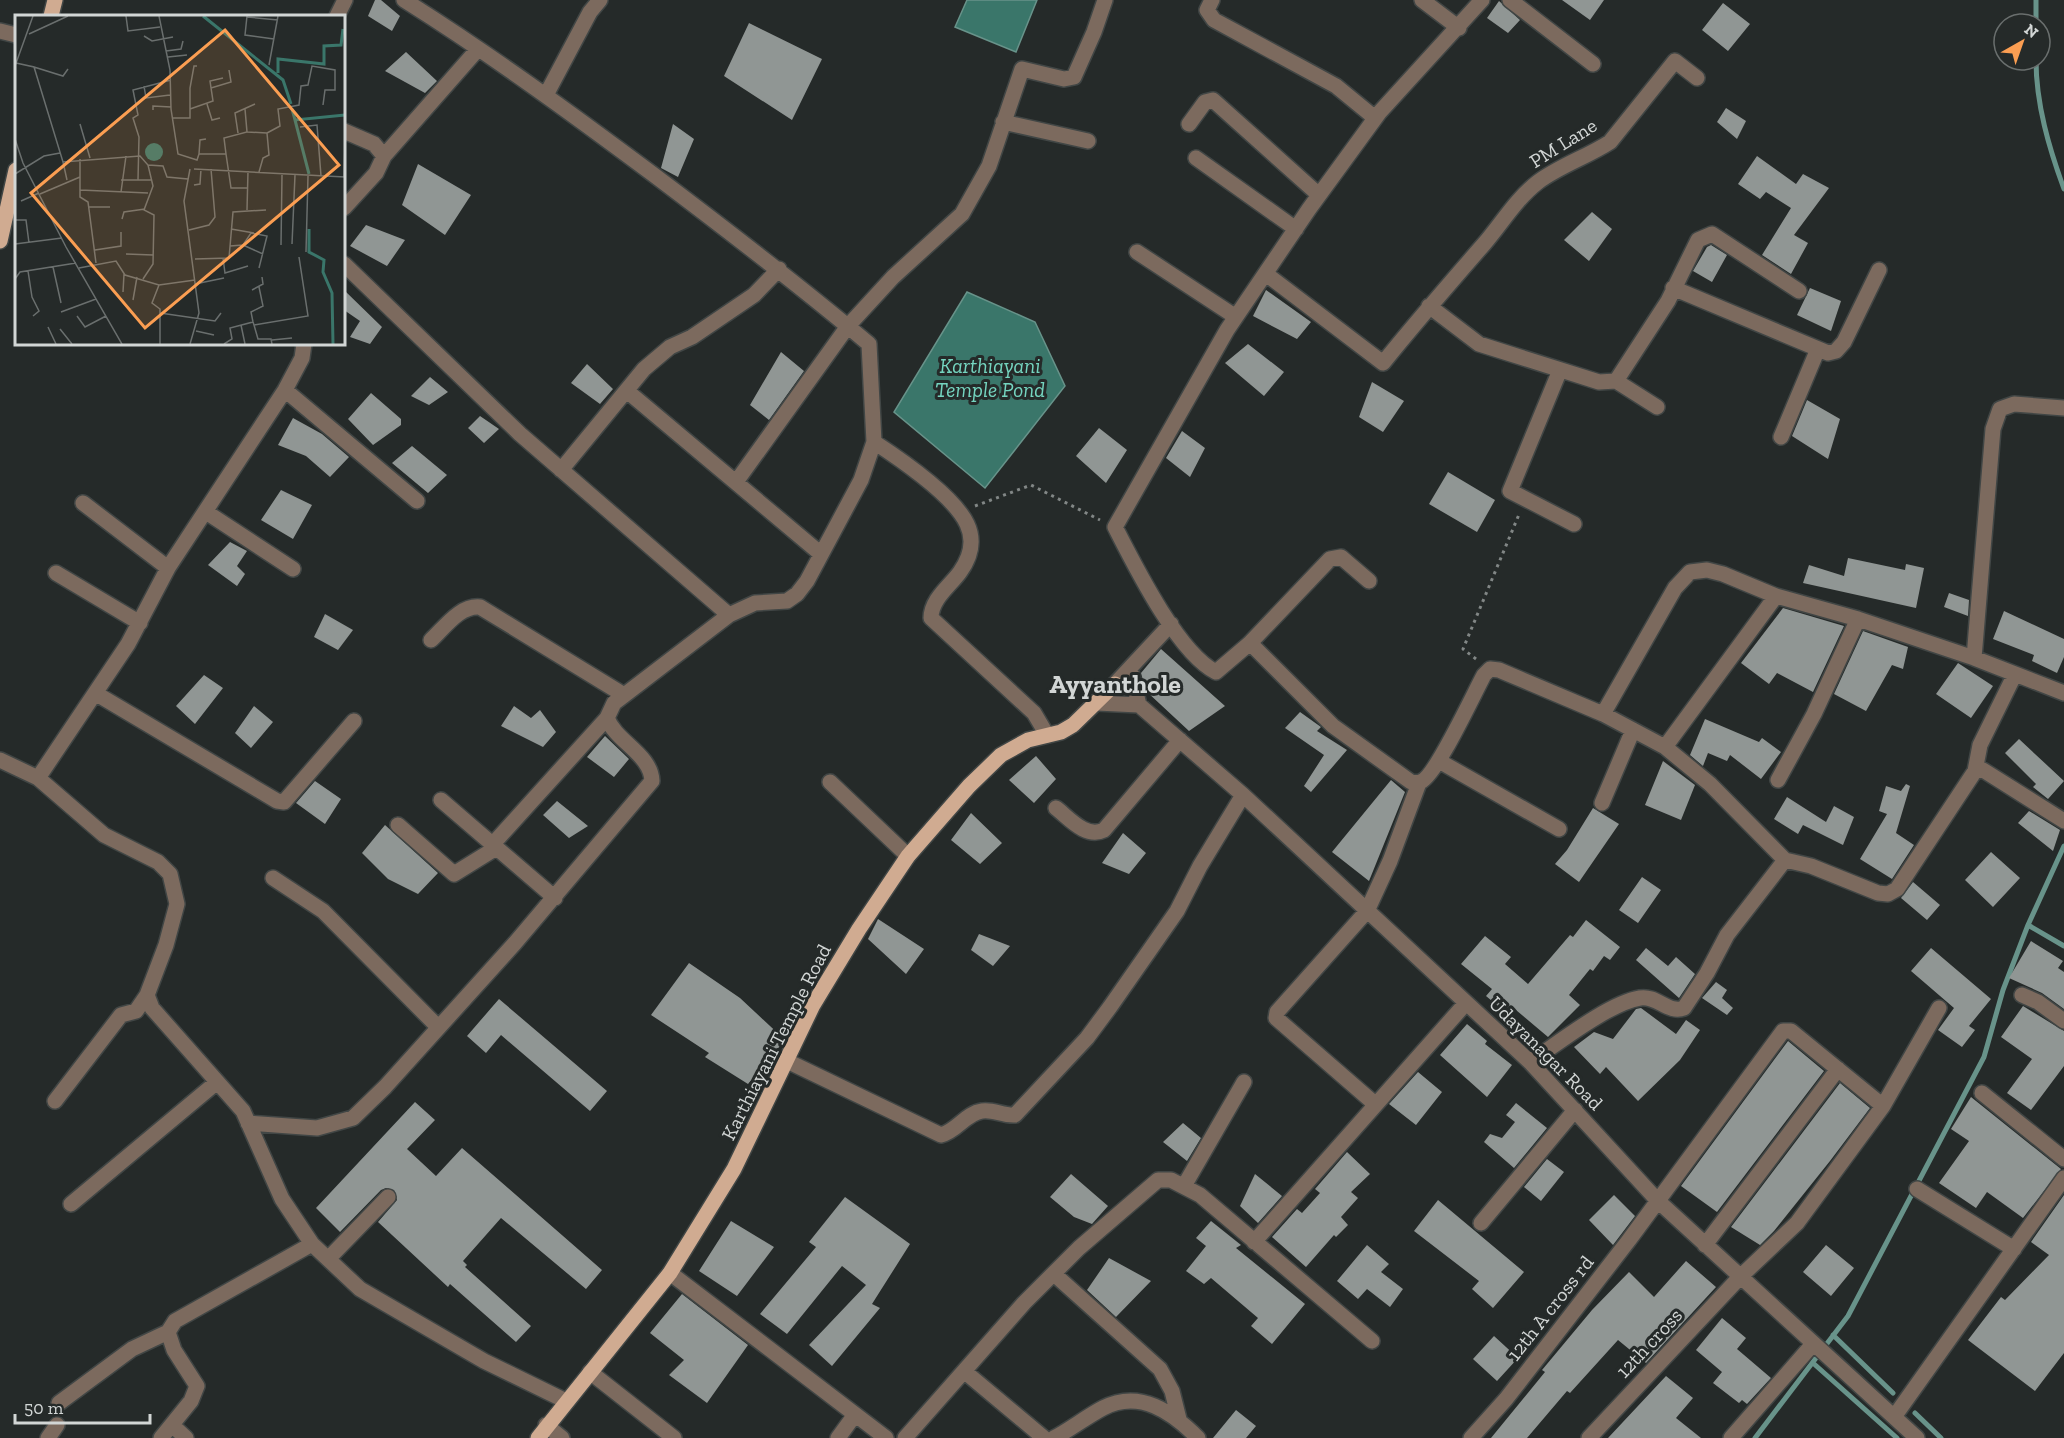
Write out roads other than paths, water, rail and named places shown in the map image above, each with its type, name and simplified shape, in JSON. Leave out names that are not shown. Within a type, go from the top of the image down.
[{"type":"main road","points":[[51,15],[55,0]]},
{"type":"main road","points":[[0,241],[15,174]]},
{"type":"main road","name":"Karthiayani Temple Road","points":[[542,1432],[670,1273],[734,1168],[788,1061],[813,1005],[859,929],[908,856],[969,786],[1001,755],[1028,740],[1073,725],[1116,684]]},
{"type":"street","points":[[338,15],[345,0]]},
{"type":"street","points":[[398,825],[454,874],[494,846],[607,718],[614,703],[729,615],[755,603],[787,601],[797,594],[861,480],[874,442],[869,344],[779,269],[546,95],[404,0]]},
{"type":"street","points":[[546,95],[590,12],[600,0]]},
{"type":"street","points":[[736,482],[848,326],[893,277],[962,214],[989,166],[1022,69],[1064,79],[1074,77],[1105,0]]},
{"type":"street","points":[[1212,0],[1207,10],[1214,20],[1336,86],[1375,117]]},
{"type":"street","points":[[1422,0],[1459,28]]},
{"type":"street","points":[[1369,581],[1341,557],[1336,556],[1250,643],[1216,672],[1203,666],[1171,624],[1137,571],[1115,527],[1236,317],[1319,195],[1375,117],[1459,28],[1482,0]]},
{"type":"street","points":[[1510,0],[1593,64]]},
{"type":"street","points":[[0,31],[15,35]]},
{"type":"street","points":[[345,207],[376,173],[384,156],[478,49]]},
{"type":"street","name":"PM Lane","points":[[1266,274],[1383,363],[1429,306],[1496,230],[1512,206],[1538,183],[1575,159],[1610,142],[1672,63],[1675,61],[1698,78]]},
{"type":"street","points":[[1189,124],[1205,102],[1213,100],[1319,195]]},
{"type":"street","points":[[1003,122],[1088,141]]},
{"type":"street","points":[[345,131],[374,144],[384,156]]},
{"type":"street","points":[[1196,158],[1296,229]]},
{"type":"street","points":[[1616,381],[1668,301],[1698,240],[1712,234],[1799,291]]},
{"type":"street","points":[[1137,252],[1236,317]]},
{"type":"street","points":[[345,265],[520,434],[729,615]]},
{"type":"street","points":[[561,470],[644,369],[670,348],[692,337],[754,295],[779,269]]},
{"type":"street","points":[[1673,288],[1828,353],[1836,351],[1844,342],[1879,270]]},
{"type":"street","points":[[1429,306],[1479,344],[1599,382],[1616,381],[1657,407]]},
{"type":"street","points":[[38,778],[140,623],[168,568],[285,390],[302,358],[304,345]]},
{"type":"street","points":[[1781,437],[1818,349]]},
{"type":"street","points":[[1560,370],[1510,491],[1574,524]]},
{"type":"street","points":[[285,390],[417,501]]},
{"type":"street","points":[[627,391],[821,554]]},
{"type":"street","points":[[1974,658],[1993,429],[2000,409],[2014,404],[2064,408]]},
{"type":"street","points":[[874,442],[907,464],[958,512],[967,524],[971,554],[961,571],[935,603],[931,618],[1034,714],[1047,735]]},
{"type":"street","points":[[83,502],[168,568]]},
{"type":"street","points":[[206,512],[293,569]]},
{"type":"street","points":[[1604,714],[1675,588],[1690,572],[1699,569],[1723,574],[1776,596],[1858,619],[1974,658],[2064,693]]},
{"type":"street","points":[[56,573],[140,623]]},
{"type":"street","points":[[1665,747],[1776,596]]},
{"type":"street","points":[[431,640],[462,611],[472,606],[480,607],[624,695]]},
{"type":"street","points":[[1778,780],[1814,714],[1858,619]]},
{"type":"street","points":[[1116,684],[1171,624]]},
{"type":"street","points":[[1250,643],[1333,726],[1411,782],[1419,783]]},
{"type":"street","points":[[1097,703],[1139,704],[1130,668]]},
{"type":"street","points":[[1375,1104],[1276,1018],[1277,1012],[1367,911],[1390,861],[1419,783],[1439,761],[1484,675],[1490,669],[1499,670],[1604,714],[1665,747],[1710,784],[1785,860],[1811,866],[1888,894],[1897,889],[1975,771],[1980,745],[2015,674]]},
{"type":"street","points":[[95,693],[277,801],[284,802],[354,720]]},
{"type":"street","name":"Udayanagar Road","points":[[1139,704],[1243,795],[1530,1062],[1658,1201],[1917,1438]]},
{"type":"street","points":[[248,1123],[316,1128],[353,1118],[385,1087],[555,898],[652,781],[648,765],[610,726],[607,718]]},
{"type":"street","points":[[1602,803],[1633,730]]},
{"type":"street","points":[[1056,808],[1089,832],[1097,834],[1104,830],[1180,740]]},
{"type":"street","points":[[0,760],[38,778],[104,835],[158,862],[170,874],[177,904],[166,945],[147,994],[136,1011],[121,1015],[55,1101]]},
{"type":"street","points":[[1439,761],[1558,828]]},
{"type":"street","points":[[1975,771],[1983,770],[2064,821]]},
{"type":"street","points":[[830,782],[908,856]]},
{"type":"street","points":[[788,1061],[941,1135],[952,1132],[979,1111],[990,1110],[1005,1116],[1015,1115],[1087,1038],[1110,1007],[1177,911],[1200,866],[1243,795]]},
{"type":"street","points":[[441,800],[555,898]]},
{"type":"street","points":[[1530,1062],[1591,1022],[1630,1001],[1650,998],[1670,1008],[1684,1008],[1707,973],[1727,935],[1785,860]]},
{"type":"street","points":[[273,878],[323,911],[438,1028]]},
{"type":"street","points":[[147,994],[152,1008],[243,1111],[282,1199],[312,1244],[369,1295],[484,1361],[566,1401]]},
{"type":"street","points":[[2022,995],[2038,1002],[2064,1021]]},
{"type":"street","points":[[1254,1242],[1466,1003]]},
{"type":"street","name":"12th cross","points":[[1589,1438],[1740,1277],[1797,1223],[1827,1186],[1883,1106],[1939,1008]]},
{"type":"street","name":"12th A cross rd","points":[[1471,1438],[1513,1390],[1658,1201],[1783,1031],[1791,1031],[1838,1069]]},
{"type":"street","points":[[1706,1245],[1838,1069],[1883,1106]]},
{"type":"street","points":[[71,1204],[217,1082]]},
{"type":"street","points":[[1184,1186],[1244,1082]]},
{"type":"street","points":[[1982,1093],[2064,1159]]},
{"type":"street","points":[[1481,1223],[1575,1110]]},
{"type":"street","points":[[1894,1417],[2064,1178]]},
{"type":"street","points":[[905,1438],[1054,1274],[1147,1187],[1158,1180],[1171,1180],[1200,1195],[1372,1341]]},
{"type":"street","points":[[1917,1189],[2014,1249]]},
{"type":"street","points":[[328,1259],[388,1197]]},
{"type":"street","points":[[60,1402],[132,1349],[168,1332],[175,1321],[312,1244]]},
{"type":"street","points":[[670,1273],[820,1386],[854,1416],[886,1438]]},
{"type":"street","points":[[1054,1274],[1160,1369],[1172,1391],[1179,1419]]},
{"type":"street","points":[[161,1438],[191,1401],[197,1386],[174,1350],[168,1332]]},
{"type":"street","points":[[1731,1438],[1818,1349]]},
{"type":"street","points":[[964,1371],[1044,1438]]},
{"type":"street","points":[[590,1372],[674,1438]]},
{"type":"street","points":[[1054,1438],[1103,1408],[1119,1401],[1136,1400],[1156,1405],[1179,1419],[1198,1438]]},
{"type":"street","points":[[838,1438],[854,1416]]},
{"type":"street","points":[[172,1425],[186,1438]]},
{"type":"street","points":[[542,1432],[562,1438]]},
{"type":"water","points":[[967,0],[1037,0],[1016,52],[955,27]]},
{"type":"water","name":"Karthiayani Temple Pond","points":[[967,292],[1035,322],[1065,386],[985,488],[894,412]]},
{"type":"waterway","points":[[2036,0],[2036,12]]},
{"type":"waterway","points":[[2037,72],[2044,126],[2064,189]]},
{"type":"waterway","points":[[2064,846],[2028,925],[2064,946]]},
{"type":"waterway","points":[[1755,1438],[1848,1316],[1984,1057],[2003,990],[2028,925]]},
{"type":"waterway","points":[[1833,1335],[1893,1393]]},
{"type":"waterway","points":[[1813,1363],[1897,1438]]},
{"type":"waterway","points":[[1915,1413],[1941,1438]]},
{"type":"district","name":"Ayyanthole","points":[[1115,684]]}]
